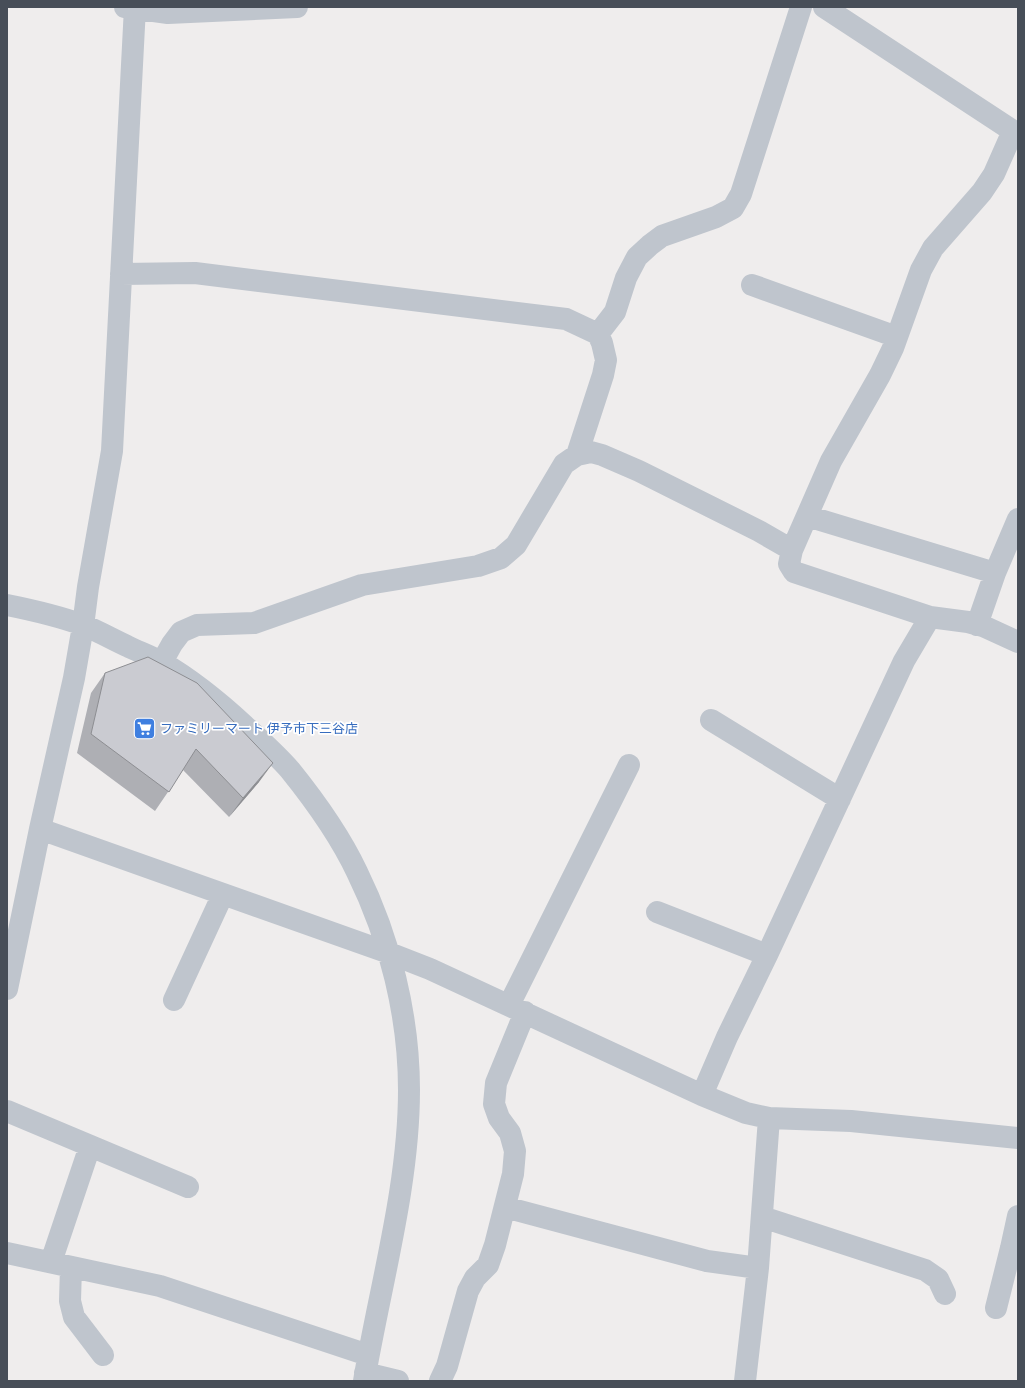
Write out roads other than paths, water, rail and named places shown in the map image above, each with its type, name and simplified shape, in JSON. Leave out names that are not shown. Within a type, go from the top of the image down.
[{"type":"street","points":[[7,989],[40,829],[74,678],[84,626],[88,587],[112,451],[121,274],[131,7],[168,13],[297,7]]},
{"type":"street","points":[[598,334],[615,312],[626,278],[637,258],[650,245],[662,236],[716,218],[733,208],[741,194],[801,7]]},
{"type":"street","points":[[824,7],[1015,132],[994,174],[982,192],[933,248],[921,270],[897,337],[880,375],[831,461],[792,550],[789,564],[794,572],[930,617],[968,622],[1018,642]]},
{"type":"street","points":[[121,274],[195,273],[566,319],[598,334],[606,360],[603,375],[577,455]]},
{"type":"street","points":[[752,284],[897,337]]},
{"type":"street","points":[[162,662],[181,632],[197,625],[254,623],[362,585],[478,566],[501,558],[516,545],[564,464],[577,455],[591,452],[602,455],[759,531],[792,550]]},
{"type":"street","points":[[807,516],[995,573]]},
{"type":"street","points":[[977,625],[995,573],[1018,519]]},
{"type":"street","points":[[7,605],[42,612],[84,626],[162,662],[192,682],[226,709],[257,737],[293,774],[336,835],[357,872],[376,915],[389,953],[401,1002],[407,1050],[409,1090],[407,1138],[400,1193],[366,1370]]},
{"type":"street","points":[[702,1095],[727,1037],[767,955],[904,661],[930,617]]},
{"type":"street","points":[[711,720],[840,799]]},
{"type":"street","points":[[440,1381],[447,1366],[468,1291],[475,1278],[488,1265],[495,1245],[513,1174],[515,1151],[510,1133],[499,1118],[494,1104],[496,1083],[517,1009],[629,765]]},
{"type":"street","points":[[40,829],[389,953],[430,969],[702,1095],[746,1113],[769,1118],[851,1121],[1018,1138]]},
{"type":"street","points":[[174,1000],[223,894]]},
{"type":"street","points":[[657,912],[767,955]]},
{"type":"street","points":[[7,1110],[188,1187]]},
{"type":"street","points":[[745,1381],[758,1268],[769,1118]]},
{"type":"street","points":[[90,1146],[61,1264],[74,1317],[103,1356]]},
{"type":"street","points":[[505,1207],[707,1261],[758,1268]]},
{"type":"street","points":[[996,1308],[1018,1216]]},
{"type":"street","points":[[762,1217],[925,1270],[938,1279],[945,1294]]},
{"type":"street","points":[[7,1253],[160,1286],[366,1370],[398,1381]]},
{"type":"place","name":"ファミリーマート 伊予市下三谷店","points":[[145,728]]}]
